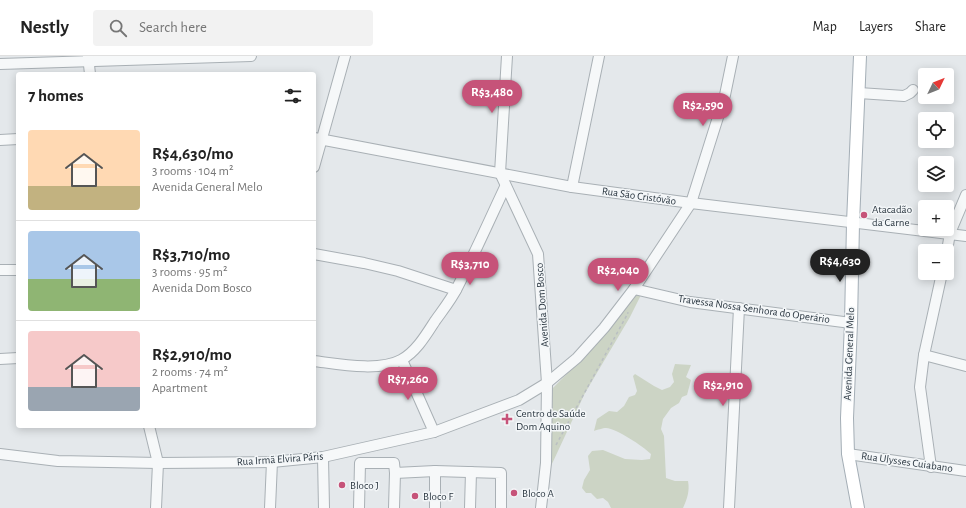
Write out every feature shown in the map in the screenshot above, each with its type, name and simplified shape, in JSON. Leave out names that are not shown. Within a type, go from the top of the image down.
[{"type":"main road","name":"Avenida General Melo","points":[[858,508],[848,454],[847,418],[860,56]]},
{"type":"street","points":[[0,64],[88,59],[251,56]]},
{"type":"street","points":[[316,152],[318,138],[345,56]]},
{"type":"street","name":"Avenida Dom Bosco","points":[[507,56],[500,173],[538,254],[547,382],[546,463],[541,508]]},
{"type":"street","points":[[572,187],[599,56]]},
{"type":"street","name":"Rua Irmã Elvira Páris","points":[[0,454],[58,461],[158,463],[272,462],[323,457],[434,432],[519,400],[547,382],[577,358],[604,328],[634,289],[691,204],[725,95],[733,56]]},
{"type":"street","points":[[88,59],[90,72]]},
{"type":"street","points":[[859,93],[904,96],[913,90]]},
{"type":"street","name":"Rua São Cristóvão","points":[[318,138],[572,187],[691,204],[918,230]]},
{"type":"street","points":[[0,140],[16,139]]},
{"type":"street","points":[[316,361],[350,366],[369,366],[393,363],[402,360],[418,346],[456,290],[506,187]]},
{"type":"street","points":[[954,224],[966,195]]},
{"type":"street","name":"Rua São Cristóvão","points":[[954,234],[966,236]]},
{"type":"street","points":[[316,254],[398,271],[456,290]]},
{"type":"street","points":[[0,270],[16,270]]},
{"type":"street","points":[[931,467],[920,387],[924,355],[940,280]]},
{"type":"street","name":"Travessa Nossa Senhora do Operário","points":[[634,289],[690,302],[851,323]]},
{"type":"street","points":[[729,508],[739,308]]},
{"type":"street","points":[[924,355],[966,366]]},
{"type":"street","points":[[0,359],[16,358]]},
{"type":"street","points":[[402,360],[434,432]]},
{"type":"street","points":[[149,428],[158,463],[156,508]]},
{"type":"street","name":"Rua Ulysses Cuiabano","points":[[848,454],[966,471]]},
{"type":"street","points":[[323,457],[324,508]]},
{"type":"street","points":[[270,508],[272,462]]},
{"type":"street","points":[[359,508],[360,463],[394,463],[394,508]]},
{"type":"street","points":[[435,471],[435,508]]},
{"type":"street","points":[[395,473],[435,471],[501,473],[501,508]]},
{"type":"street","points":[[470,472],[470,508]]},
{"type":"path","points":[[554,449],[628,313],[619,309]]},
{"type":"green space","points":[[637,294],[641,295],[630,317],[585,393],[551,466],[552,389],[604,336]]},
{"type":"green space","points":[[675,364],[691,365],[686,377],[691,380],[687,395],[682,397],[679,403],[671,408],[663,419],[661,429],[664,436],[666,478],[675,481],[688,481],[688,495],[683,508],[611,508],[608,502],[603,498],[597,499],[591,493],[586,493],[582,488],[584,480],[590,470],[588,456],[592,451],[603,450],[625,459],[642,460],[650,459],[651,454],[617,431],[606,428],[594,431],[597,419],[609,411],[617,412],[624,406],[629,397],[635,395],[637,391],[633,376],[635,374],[662,390],[670,387],[674,382],[672,374]]},
{"type":"place","name":"Atacadão da Carne","points":[[864,215]]},
{"type":"place","name":"Centro de Saúde Dom Aquino","points":[[507,419]]},
{"type":"place","name":"Bloco J","points":[[342,485]]},
{"type":"place","name":"Bloco A","points":[[514,493]]},
{"type":"place","name":"Bloco F","points":[[415,496]]}]
